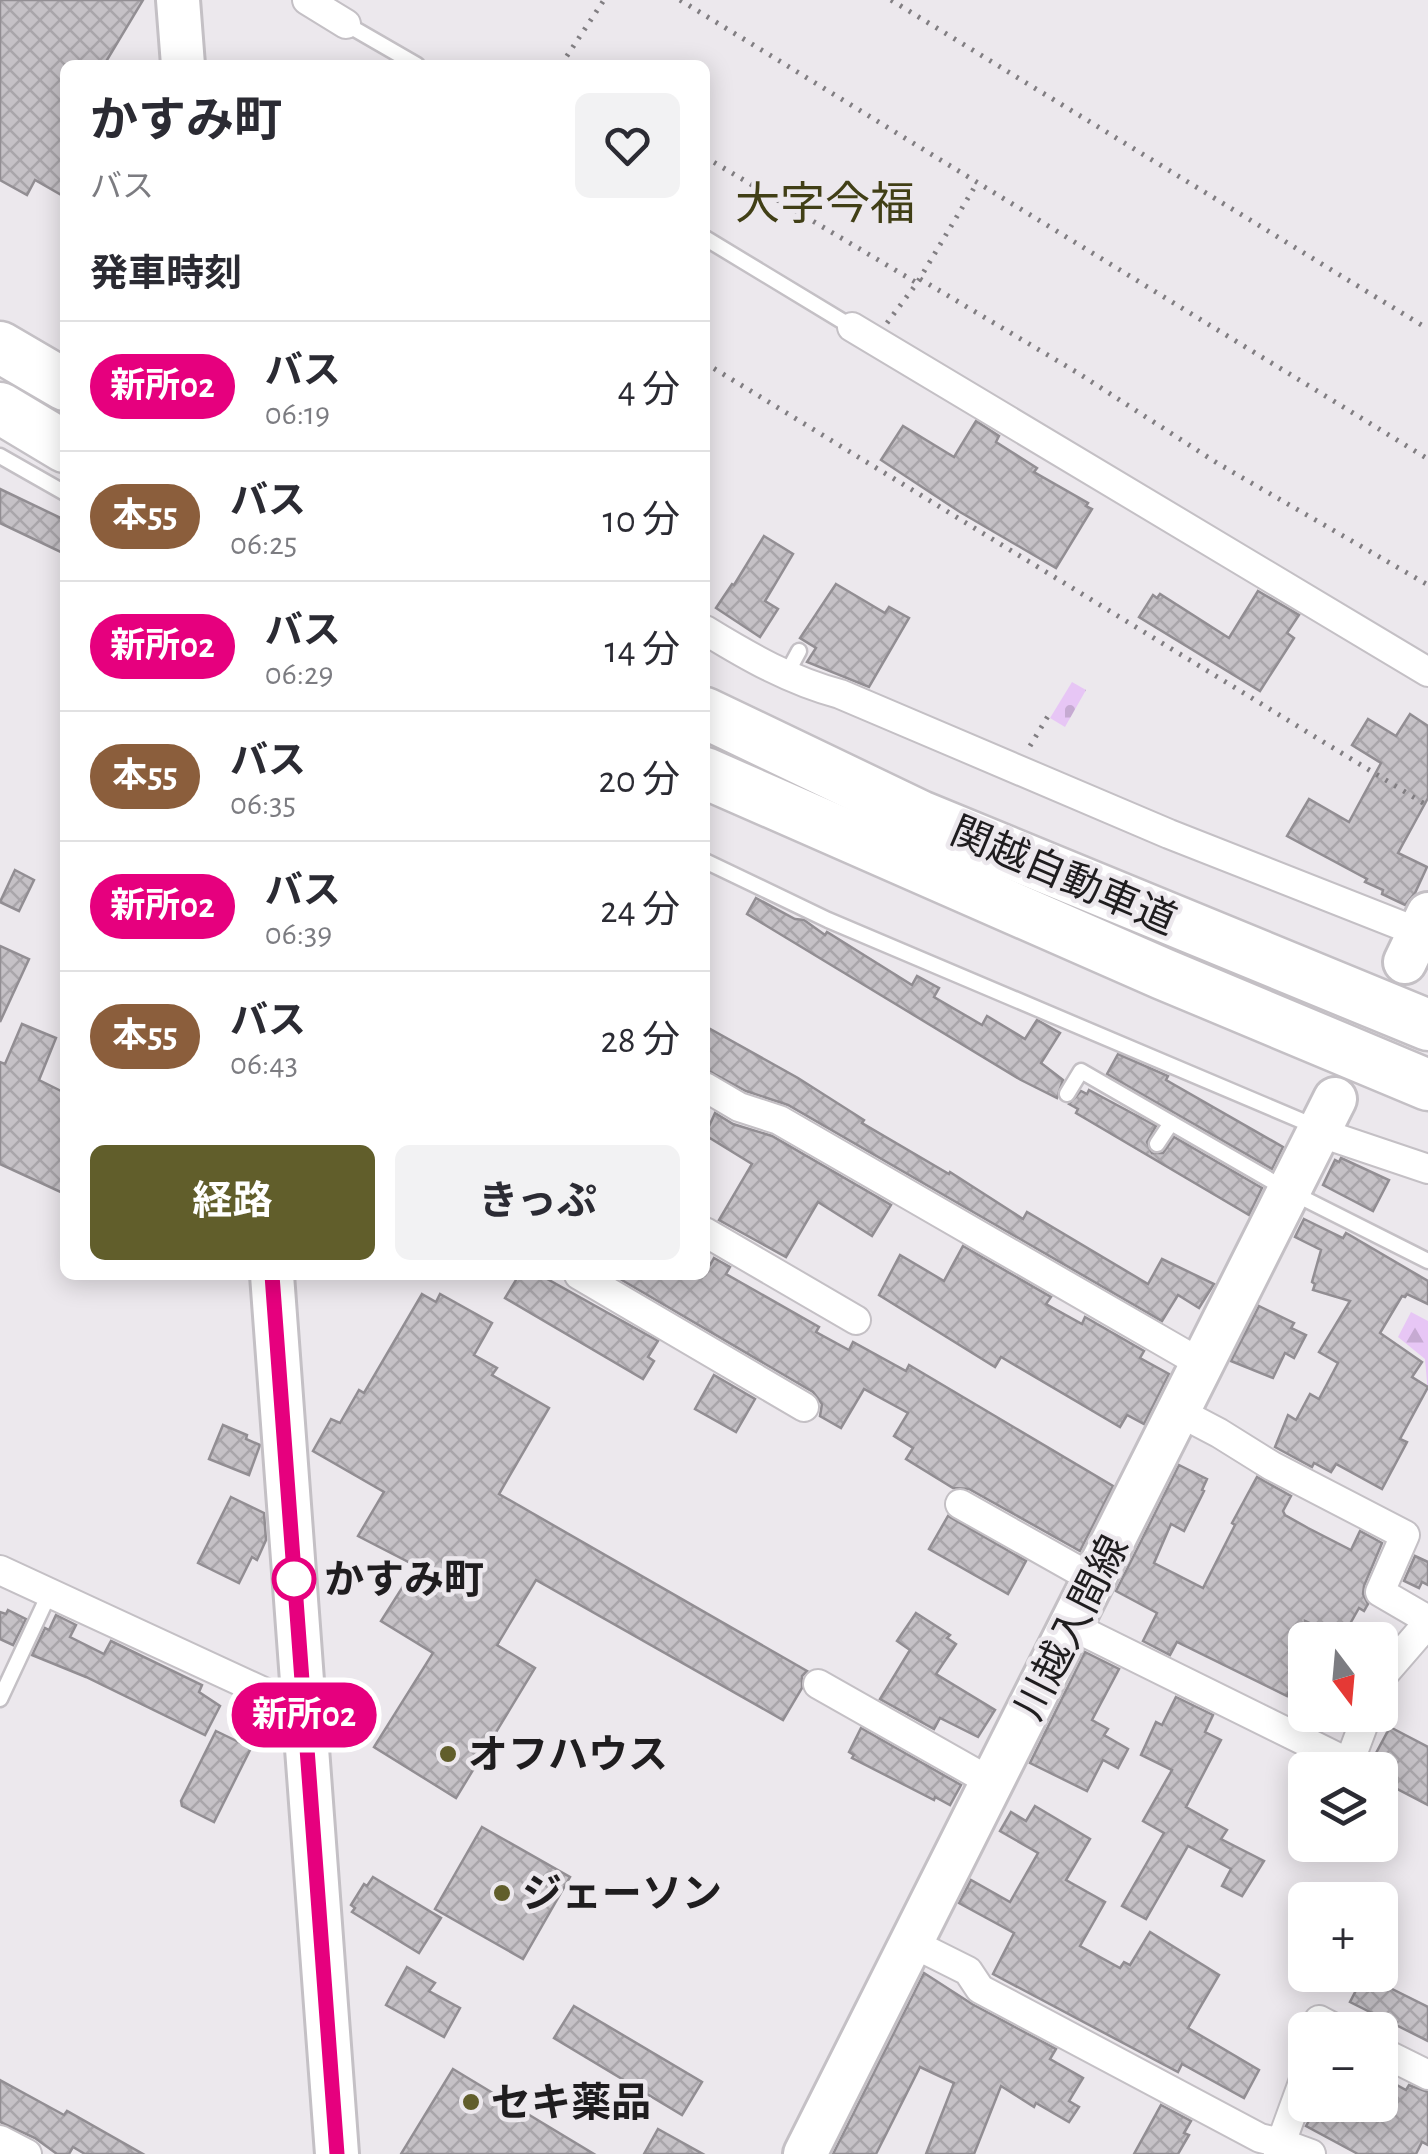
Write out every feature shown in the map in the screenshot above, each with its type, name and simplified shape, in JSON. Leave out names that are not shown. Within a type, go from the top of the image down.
[{"type":"highway","points":[[0,347],[60,382]]},
{"type":"highway","points":[[0,408],[60,443]]},
{"type":"highway","name":"関越自動車道","points":[[710,715],[920,816],[1428,1025]]},
{"type":"highway","name":"関越自動車道","points":[[710,775],[1145,966],[1428,1084]]},
{"type":"main road","points":[[178,0],[184,60]]},
{"type":"main road","name":"川越入間線","points":[[806,2154],[1327,1114]]},
{"type":"main road","points":[[272,1280],[336,2154]]},
{"type":"street","points":[[306,0],[346,24]]},
{"type":"street","points":[[863,334],[1428,672]]},
{"type":"street","points":[[710,633],[753,660],[792,663],[840,694],[1016,771],[1420,936]]},
{"type":"street","points":[[710,1090],[739,1107],[779,1120],[1202,1364]]},
{"type":"street","points":[[1327,1114],[1336,1138],[1428,1169]]},
{"type":"street","points":[[710,1235],[856,1320]]},
{"type":"street","points":[[588,1280],[804,1407]]},
{"type":"street","points":[[1178,1412],[1405,1535],[1380,1592],[1428,1622],[1398,1657]]},
{"type":"street","points":[[960,1504],[1095,1580]]},
{"type":"street","points":[[0,1570],[279,1698],[303,1702]]},
{"type":"street","points":[[1072,1626],[1348,1763],[1360,1732]]},
{"type":"street","points":[[818,1684],[991,1782]]},
{"type":"street","points":[[912,1944],[968,1971],[980,1989],[1260,2138],[1280,2148],[1311,2154]]},
{"type":"street","points":[[1398,2060],[1428,2075]]},
{"type":"street","points":[[1280,2148],[1289,2122]]},
{"type":"street","points":[[0,2140],[27,2154]]},
{"type":"lane","points":[[346,24],[409,60]]},
{"type":"lane","points":[[710,241],[863,334]]},
{"type":"lane","points":[[0,456],[60,490]]},
{"type":"lane","points":[[710,863],[828,920],[1327,1114]]},
{"type":"lane","points":[[1067,1094],[1081,1071],[1289,1191],[1428,1262]]},
{"type":"lane","points":[[1157,1144],[1171,1123]]},
{"type":"lane","points":[[0,1698],[50,1592]]},
{"type":"path","points":[[564,60],[604,0]]},
{"type":"path","points":[[680,0],[1428,459]]},
{"type":"path","points":[[892,0],[1428,328]]},
{"type":"path","points":[[710,160],[1078,373],[1217,463],[1428,585]]},
{"type":"path","points":[[863,334],[918,281],[976,184]]},
{"type":"path","points":[[710,366],[1428,806]]},
{"type":"path","points":[[1016,771],[1051,711]]},
{"type":"green space","points":[[1072,682],[1086,690],[1065,727],[1050,718]]},
{"type":"green space","points":[[1411,1312],[1428,1321],[1428,1394],[1425,1359],[1398,1337]]},
{"type":"building","points":[[0,0],[143,0],[107,60],[60,60],[60,194],[35,180],[27,195],[0,180]]},
{"type":"building","points":[[976,421],[999,436],[996,442],[1037,468],[1034,472],[1092,509],[1056,568],[881,460],[903,426],[954,457]]},
{"type":"building","points":[[0,489],[60,518],[60,552],[0,523]]},
{"type":"building","points":[[764,536],[793,554],[765,601],[778,609],[760,637],[716,608]]},
{"type":"building","points":[[836,584],[885,613],[889,607],[909,618],[869,687],[807,662],[816,648],[800,638]]},
{"type":"building","points":[[1258,591],[1299,615],[1287,633],[1294,638],[1260,691],[1139,617],[1153,595],[1157,598],[1160,594],[1229,638]]},
{"type":"building","points":[[1410,714],[1428,726],[1428,798],[1398,853],[1427,867],[1405,905],[1382,894],[1383,890],[1365,882],[1367,879],[1287,836],[1309,799],[1349,822],[1381,763],[1352,745],[1368,719],[1396,736]]},
{"type":"building","points":[[15,870],[34,880],[19,911],[0,902]]},
{"type":"building","points":[[756,898],[804,920],[825,935],[827,932],[912,985],[917,976],[939,988],[934,997],[982,1025],[987,1016],[1025,1039],[1037,1020],[1060,1033],[1041,1063],[1063,1080],[1057,1098],[747,914]]},
{"type":"building","points":[[0,946],[29,959],[0,1022]]},
{"type":"building","points":[[22,1024],[56,1038],[39,1080],[60,1090],[60,1192],[0,1164],[0,1062],[5,1064]]},
{"type":"building","points":[[710,1029],[798,1078],[864,1120],[862,1123],[1023,1219],[1027,1212],[1148,1284],[1162,1259],[1214,1284],[1199,1308],[1178,1295],[1162,1321],[788,1105],[746,1091],[710,1072]]},
{"type":"building","points":[[1118,1054],[1168,1076],[1166,1080],[1283,1147],[1272,1169],[1107,1074]]},
{"type":"building","points":[[1089,1090],[1156,1126],[1147,1142],[1152,1153],[1163,1153],[1174,1137],[1262,1188],[1249,1215],[1076,1113],[1078,1109],[1069,1104],[1081,1091],[1087,1094]]},
{"type":"building","points":[[715,1113],[733,1124],[772,1136],[891,1205],[872,1236],[818,1202],[786,1257],[719,1220],[752,1164],[710,1138]]},
{"type":"building","points":[[1341,1158],[1389,1180],[1373,1211],[1323,1185],[1335,1160],[1339,1162]]},
{"type":"building","points":[[1304,1219],[1343,1238],[1346,1233],[1428,1281],[1428,1304],[1407,1294],[1402,1296],[1380,1333],[1422,1362],[1412,1377],[1428,1387],[1400,1439],[1407,1442],[1382,1489],[1336,1464],[1331,1472],[1314,1463],[1312,1467],[1275,1447],[1288,1415],[1296,1420],[1310,1394],[1319,1399],[1338,1363],[1319,1352],[1350,1301],[1313,1290],[1321,1250],[1295,1237]]},
{"type":"building","points":[[963,1246],[1051,1297],[1046,1304],[1082,1324],[1085,1317],[1144,1351],[1140,1358],[1169,1374],[1144,1424],[1127,1415],[1120,1427],[1001,1357],[995,1367],[879,1295],[900,1255],[944,1281]]},
{"type":"building","points":[[714,1258],[730,1267],[726,1274],[819,1327],[816,1332],[849,1350],[853,1342],[906,1371],[909,1365],[1113,1486],[1080,1551],[969,1489],[953,1488],[906,1459],[913,1448],[894,1436],[908,1413],[864,1389],[841,1428],[820,1416],[822,1404],[813,1392],[622,1280],[710,1280]]},
{"type":"building","points":[[516,1280],[549,1280],[658,1341],[648,1357],[654,1361],[643,1379],[505,1298]]},
{"type":"building","points":[[422,1294],[436,1302],[440,1294],[492,1323],[474,1355],[497,1368],[492,1375],[549,1408],[499,1494],[807,1671],[783,1720],[536,1580],[497,1645],[535,1668],[456,1798],[374,1747],[433,1653],[381,1621],[416,1566],[358,1536],[384,1492],[313,1451],[331,1419],[340,1423],[359,1390],[364,1393]]},
{"type":"building","points":[[1259,1306],[1294,1323],[1291,1328],[1306,1335],[1294,1358],[1285,1353],[1273,1378],[1231,1361]]},
{"type":"building","points":[[714,1375],[755,1399],[736,1432],[695,1409]]},
{"type":"building","points":[[223,1425],[260,1445],[249,1475],[209,1459]]},
{"type":"building","points":[[1179,1465],[1207,1479],[1204,1491],[1184,1531],[1171,1524],[1154,1563],[1203,1588],[1257,1477],[1291,1496],[1283,1511],[1285,1515],[1308,1528],[1351,1550],[1360,1531],[1382,1543],[1364,1586],[1368,1604],[1364,1611],[1359,1608],[1351,1622],[1288,1622],[1287,1696],[1177,1642],[1170,1655],[1143,1641],[1157,1613],[1116,1591]]},
{"type":"building","points":[[231,1497],[264,1513],[266,1540],[257,1560],[252,1557],[239,1583],[198,1563]]},
{"type":"building","points":[[948,1516],[1026,1561],[1008,1594],[929,1549]]},
{"type":"building","points":[[1415,1556],[1428,1562],[1428,1585],[1422,1582],[1419,1588],[1404,1581]]},
{"type":"building","points":[[8,1610],[26,1619],[13,1645],[0,1639],[0,1612],[6,1614]]},
{"type":"building","points":[[916,1613],[950,1635],[947,1638],[956,1644],[936,1674],[995,1710],[978,1737],[940,1718],[934,1729],[880,1699],[910,1650],[897,1641]]},
{"type":"building","points":[[56,1615],[76,1625],[70,1637],[104,1654],[111,1641],[202,1685],[199,1692],[220,1706],[205,1735],[32,1655]]},
{"type":"building","points":[[1085,1652],[1119,1669],[1092,1720],[1108,1729],[1104,1735],[1128,1749],[1118,1768],[1103,1760],[1087,1791],[1030,1763]]},
{"type":"building","points":[[1176,1697],[1213,1715],[1205,1732],[1221,1740],[1186,1807],[1227,1830],[1221,1839],[1264,1861],[1242,1896],[1222,1886],[1231,1869],[1188,1846],[1146,1919],[1122,1906],[1164,1833],[1143,1821],[1172,1770],[1141,1755],[1156,1722],[1162,1725]]},
{"type":"building","points":[[861,1728],[961,1785],[950,1805],[852,1758],[854,1755],[849,1752]]},
{"type":"building","points":[[216,1731],[251,1748],[214,1822],[182,1806],[181,1801]]},
{"type":"building","points":[[1398,1731],[1428,1747],[1428,1805],[1398,1789],[1398,1752],[1377,1752],[1387,1732]]},
{"type":"building","points":[[1035,1806],[1090,1839],[1066,1880],[1105,1902],[1080,1946],[1120,1968],[1124,1962],[1130,1965],[1150,1932],[1219,1975],[1188,2028],[1259,2070],[1244,2098],[1182,2064],[1178,2072],[993,1974],[1014,1933],[959,1903],[971,1880],[1010,1902],[1038,1853],[1000,1831],[1011,1812],[1026,1821]]},
{"type":"building","name":"ジェーソン","points":[[482,1827],[570,1877],[523,1959],[435,1909]]},
{"type":"building","points":[[373,1877],[441,1918],[419,1953],[352,1912],[355,1908],[351,1905]]},
{"type":"building","points":[[407,1967],[435,1983],[429,1991],[460,2008],[444,2037],[386,2005]]},
{"type":"building","points":[[924,1973],[1056,2049],[1050,2059],[1083,2078],[1069,2101],[1079,2107],[1069,2122],[1036,2103],[1034,2107],[1001,2086],[974,2154],[926,2154],[954,2083],[920,2067],[876,2154],[833,2154]]},
{"type":"building","points":[[1355,1992],[1398,1992],[1428,2007],[1428,2041],[1398,2026],[1398,2012],[1370,2012],[1350,2002]]},
{"type":"building","points":[[574,2006],[702,2082],[682,2115],[554,2038]]},
{"type":"building","name":"セキ薬品","points":[[453,2069],[594,2154],[401,2154]]},
{"type":"building","points":[[0,2080],[64,2115],[67,2111],[143,2154],[85,2154],[73,2147],[69,2154],[57,2154],[35,2138],[0,2122]]},
{"type":"building","points":[[1398,2086],[1428,2092],[1428,2145],[1422,2142],[1416,2154],[1358,2154],[1306,2126],[1308,2122],[1398,2122]]},
{"type":"building","points":[[1161,2105],[1191,2121],[1184,2133],[1189,2135],[1178,2154],[1134,2154]]},
{"type":"building","points":[[658,2129],[703,2154],[644,2154]]},
{"type":"bus line","name":"新所02","points":[[272,1280],[337,2154]]},
{"type":"place","name":"かすみ町","points":[[294,1579]]},
{"type":"place","name":"オフハウス","points":[[448,1754]]},
{"type":"place","name":"ジェーソン","points":[[502,1893]]},
{"type":"place","name":"セキ薬品","points":[[471,2102]]},
{"type":"district","name":"大字今福","points":[[825,203]]}]
